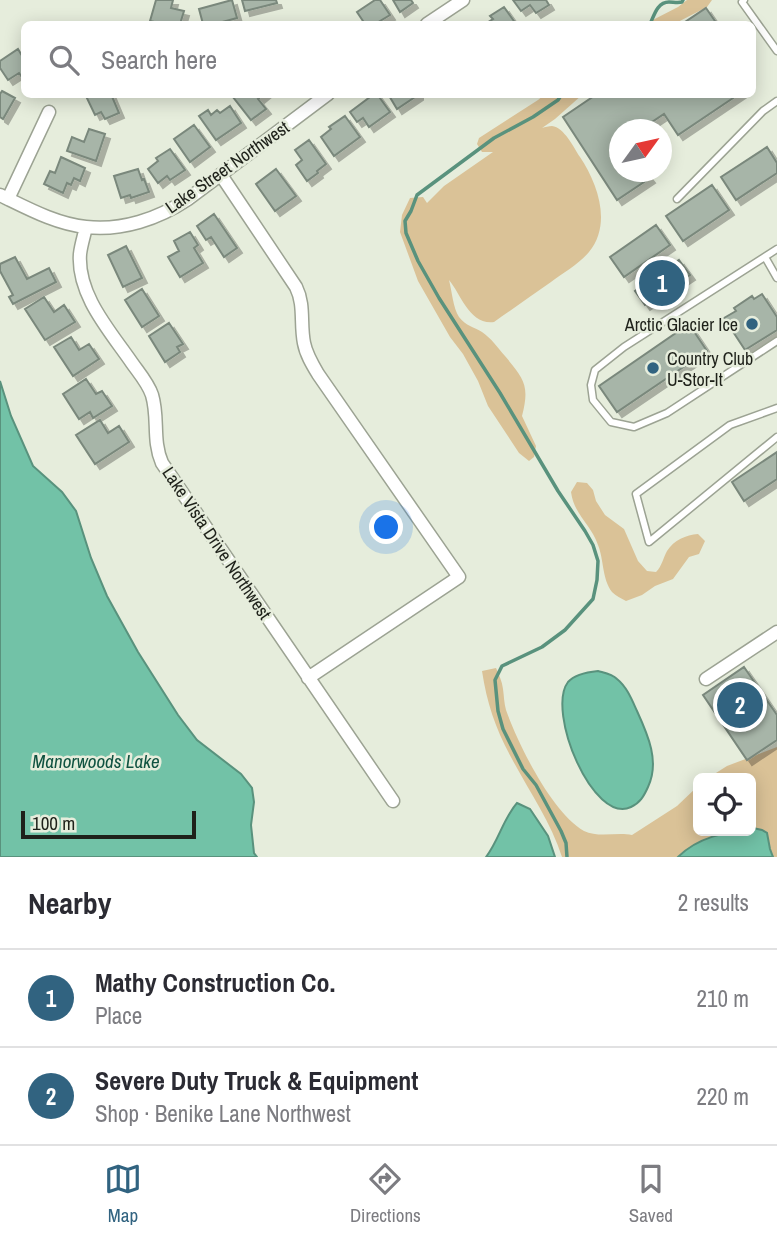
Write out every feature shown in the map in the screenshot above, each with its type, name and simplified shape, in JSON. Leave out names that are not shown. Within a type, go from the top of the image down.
[{"type":"street","points":[[432,21],[463,0]]},
{"type":"street","name":"Lake Street Northwest","points":[[4,197],[48,217],[86,227],[123,226],[143,222],[188,199],[323,98]]},
{"type":"street","points":[[4,197],[49,112]]},
{"type":"street","points":[[221,174],[296,287],[302,306],[304,342],[314,368],[459,576],[308,678]]},
{"type":"street","name":"Lake Vista Drive Northwest","points":[[86,227],[80,253],[85,286],[92,304],[152,394],[157,451],[162,463],[393,802]]},
{"type":"street","points":[[706,679],[777,632]]},
{"type":"lane","points":[[744,0],[742,2],[756,21]]},
{"type":"lane","points":[[756,22],[777,51]]},
{"type":"lane","points":[[677,199],[763,111],[777,101]]},
{"type":"lane","points":[[777,250],[624,347],[595,370],[591,385],[593,400],[611,422],[635,427],[667,413],[777,341]]},
{"type":"lane","points":[[765,257],[777,278]]},
{"type":"lane","points":[[777,408],[730,425],[636,494],[649,542],[777,437]]},
{"type":"shaded area","points":[[687,0],[712,0],[707,7],[680,21],[651,21]]},
{"type":"shaded area","points":[[579,98],[542,128],[556,127],[565,134],[592,179],[601,217],[596,241],[576,264],[494,322],[485,322],[472,314],[449,280],[459,317],[491,340],[524,383],[522,416],[536,446],[534,457],[529,461],[519,453],[488,406],[463,354],[450,337],[418,281],[400,232],[402,215],[410,198],[423,197],[427,203],[444,186],[493,152],[482,152],[477,144],[479,138],[538,100]]},
{"type":"shaded area","points":[[577,482],[587,483],[605,515],[624,529],[638,561],[647,571],[656,572],[670,547],[685,537],[698,534],[705,541],[699,554],[689,557],[673,579],[626,601],[619,597],[609,587],[595,538],[573,500],[571,492]]},
{"type":"shaded area","points":[[496,668],[502,683],[506,710],[519,741],[548,794],[572,822],[589,833],[632,835],[677,806],[693,791],[693,836],[756,836],[756,773],[716,773],[727,766],[777,747],[777,857],[562,857],[552,831],[506,748],[493,716],[482,671]]},
{"type":"water","name":"Manorwoods Lake","points":[[0,381],[11,416],[33,466],[62,492],[76,511],[107,596],[138,652],[197,740],[241,774],[252,788],[254,802],[251,825],[254,853],[257,857],[0,857]]},
{"type":"water","points":[[598,671],[621,682],[641,720],[651,749],[653,768],[648,787],[631,807],[616,808],[602,799],[577,762],[568,739],[563,716],[563,696],[568,682],[578,675]]},
{"type":"water","points":[[517,803],[530,809],[548,836],[555,857],[486,857]]},
{"type":"water","points":[[756,829],[762,830],[767,833],[773,857],[678,857],[703,840],[715,836],[756,836]]},
{"type":"building","points":[[156,0],[173,0],[171,8],[184,11],[181,21],[150,21]]},
{"type":"building","points":[[232,0],[237,18],[202,21],[199,9]]},
{"type":"building","points":[[242,0],[276,0],[277,3],[245,11]]},
{"type":"building","points":[[375,0],[380,0],[390,15],[380,21],[363,21],[357,12]]},
{"type":"building","points":[[393,0],[411,0],[413,3],[400,12]]},
{"type":"building","points":[[513,0],[546,0],[549,5],[536,13],[530,5],[521,11]]},
{"type":"building","points":[[504,7],[514,21],[490,21],[493,19],[490,16]]},
{"type":"building","points":[[706,8],[715,21],[686,21]]},
{"type":"building","points":[[18,49],[21,54],[21,76],[19,73],[8,80],[0,68],[0,61]]},
{"type":"building","points":[[2,91],[15,98],[3,119],[0,117]]},
{"type":"building","points":[[87,98],[113,98],[119,113],[105,119],[101,112],[95,115]]},
{"type":"building","points":[[234,98],[259,98],[266,109],[251,120]]},
{"type":"building","points":[[369,98],[380,98],[390,112],[369,127],[363,118],[357,122],[350,112]]},
{"type":"building","points":[[390,98],[414,98],[397,109]]},
{"type":"building","points":[[591,98],[733,98],[678,135],[672,126],[672,119],[667,119],[664,114],[656,119],[609,119],[609,182],[644,182],[617,200],[563,117]]},
{"type":"building","points":[[230,106],[241,123],[216,140],[199,116],[208,110],[211,115],[217,110],[220,113]]},
{"type":"building","points":[[345,116],[360,137],[334,156],[321,137],[331,129],[329,127]]},
{"type":"building","points":[[194,125],[210,147],[190,162],[174,139]]},
{"type":"building","points":[[89,129],[105,134],[96,161],[67,151],[72,137],[84,142]]},
{"type":"building","points":[[309,140],[326,164],[307,181],[296,165],[302,160],[295,150]]},
{"type":"building","points":[[767,147],[777,163],[777,173],[736,200],[721,177]]},
{"type":"building","points":[[170,149],[185,170],[170,180],[167,176],[158,183],[148,169],[158,161],[156,158]]},
{"type":"building","points":[[61,157],[85,168],[80,181],[74,178],[71,185],[67,183],[63,193],[44,184],[50,171],[55,173]]},
{"type":"building","points":[[138,169],[149,192],[121,198],[114,176]]},
{"type":"building","points":[[276,169],[296,196],[275,211],[256,184]]},
{"type":"building","points":[[712,185],[729,210],[683,241],[666,216]]},
{"type":"building","points":[[214,214],[237,248],[224,257],[211,237],[206,240],[197,226]]},
{"type":"building","points":[[656,225],[670,245],[624,277],[610,257]]},
{"type":"building","points":[[190,232],[198,245],[194,248],[203,263],[180,277],[168,257],[179,251],[174,241]]},
{"type":"building","points":[[126,246],[142,278],[123,287],[108,255]]},
{"type":"building","points":[[15,257],[27,279],[49,268],[56,282],[13,304],[9,297],[13,295],[0,271],[0,264]]},
{"type":"building","points":[[679,260],[690,275],[645,305],[635,291]]},
{"type":"building","points":[[142,289],[159,316],[142,327],[125,300]]},
{"type":"building","name":"Arctic Glacier Ice","points":[[762,294],[777,317],[777,330],[745,350],[724,318],[752,296],[754,299]]},
{"type":"building","points":[[44,297],[54,312],[64,305],[75,322],[45,340],[25,309]]},
{"type":"building","points":[[169,323],[183,344],[177,347],[180,352],[165,362],[149,336]]},
{"type":"building","name":"Country Club U-Stor-It","points":[[689,324],[707,351],[617,412],[599,386]]},
{"type":"building","points":[[71,337],[79,350],[89,344],[99,359],[73,376],[54,347]]},
{"type":"building","points":[[86,379],[96,394],[102,391],[112,406],[93,418],[90,412],[79,419],[63,394]]},
{"type":"building","points":[[100,420],[108,433],[119,426],[129,442],[95,464],[76,435]]},
{"type":"building","points":[[777,452],[777,479],[744,501],[732,482]]},
{"type":"building","points":[[744,667],[777,715],[777,740],[747,760],[703,695]]},
{"type":"waterway","points":[[651,21],[662,4],[683,0]]},
{"type":"waterway","points":[[559,98],[533,117],[494,138],[417,195],[405,221],[406,233],[418,261],[439,298],[585,531],[598,561],[593,599],[565,630],[542,647],[502,666],[495,680],[503,729],[523,769],[536,785],[561,831],[566,843],[567,857]]},
{"type":"place","name":"Mathy Construction Co.","points":[[662,283]]},
{"type":"place","name":"Arctic Glacier Ice","points":[[752,324]]},
{"type":"place","name":"Country Club U-Stor-It","points":[[653,368]]},
{"type":"place","name":"Severe Duty Truck & Equipment","points":[[740,705]]}]
